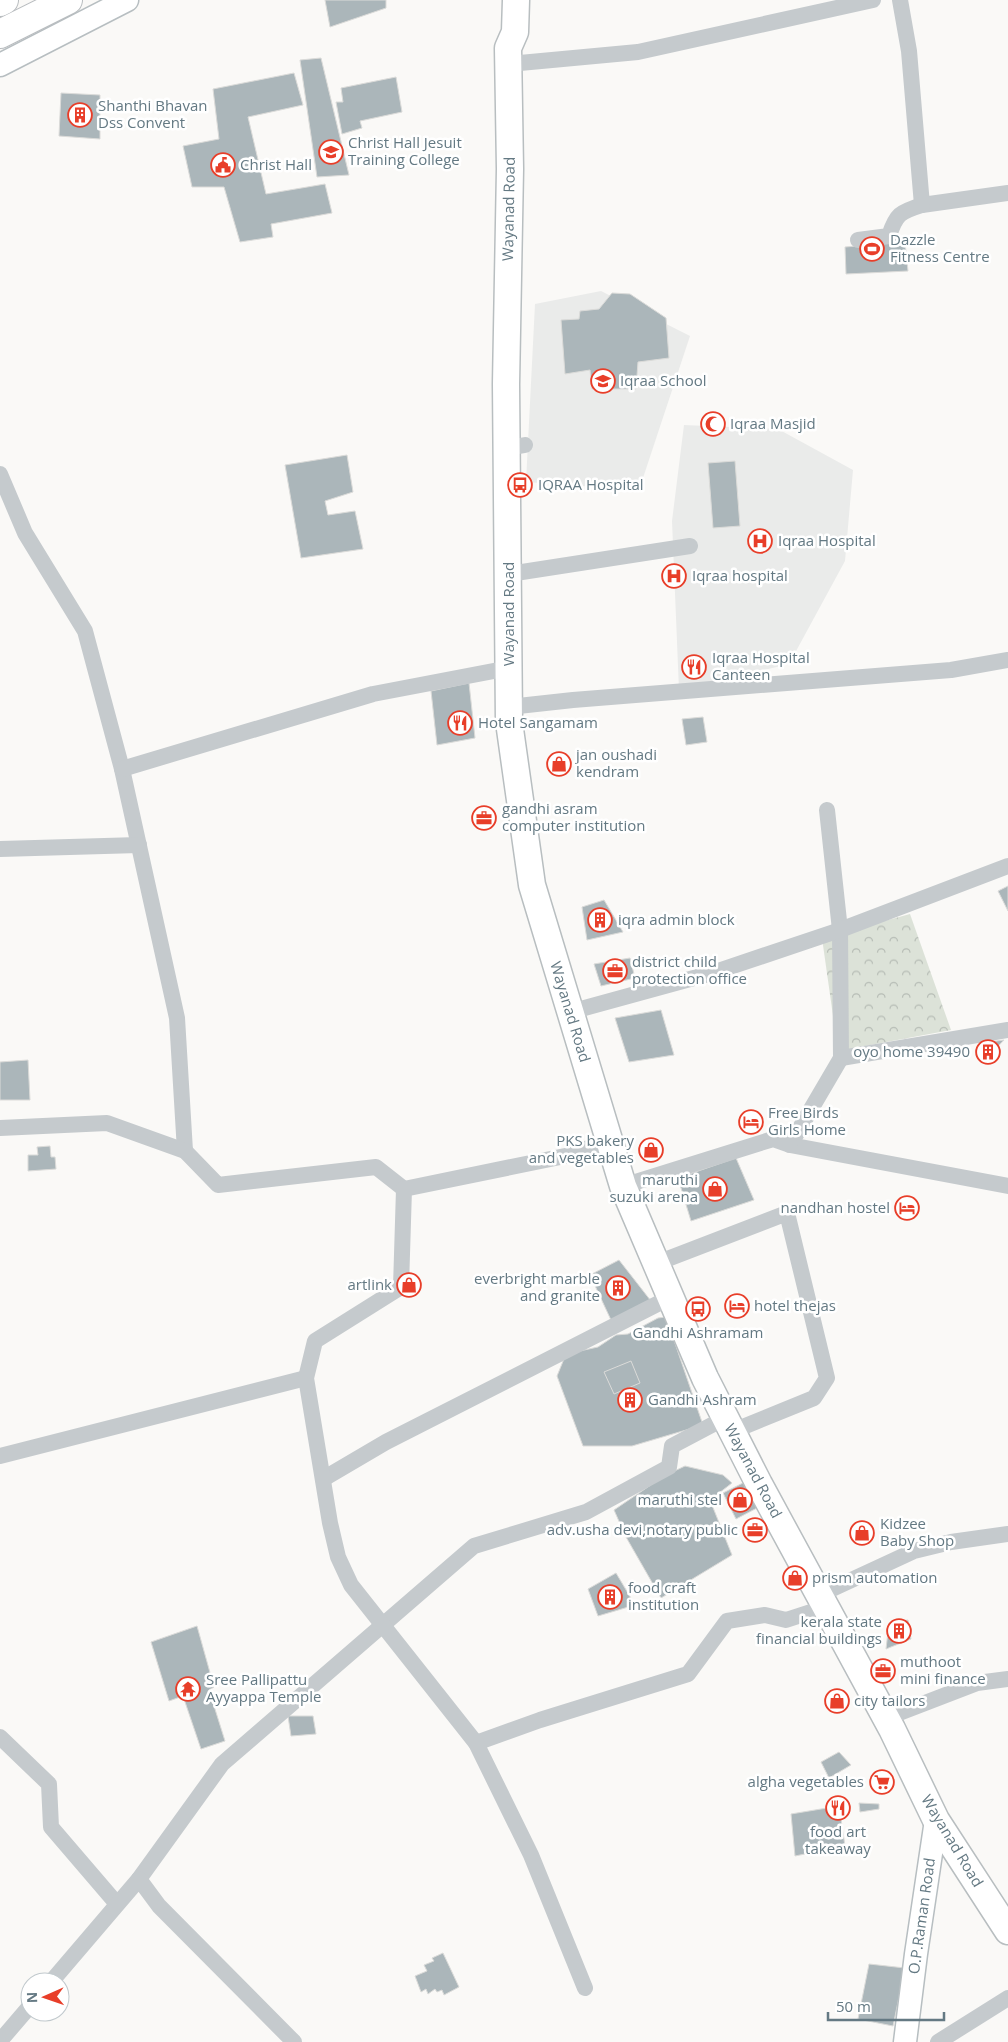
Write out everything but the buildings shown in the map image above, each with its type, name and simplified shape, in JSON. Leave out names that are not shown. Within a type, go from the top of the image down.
[{"type":"highway","points":[[0,2],[4,0]]},
{"type":"highway","points":[[0,34],[68,0]]},
{"type":"main road","points":[[500,0],[499,31],[508,56]]},
{"type":"main road","name":"Wayanad Road","points":[[516,0],[516,32],[508,56],[510,169],[506,384],[516,444],[509,574],[509,722],[532,885],[623,1186],[706,1378],[886,1718],[936,1820],[1008,1931]]},
{"type":"street","points":[[0,65],[127,0]]},
{"type":"street","points":[[508,56],[638,52],[808,16],[873,0]]},
{"type":"street","points":[[900,0],[909,51],[922,206]]},
{"type":"street","points":[[858,240],[889,236],[894,220],[903,211],[922,206],[1008,193]]},
{"type":"street","points":[[0,474],[25,533],[85,631],[122,769],[177,1018],[185,1151]]},
{"type":"street","points":[[509,574],[690,546]]},
{"type":"street","points":[[509,707],[573,700],[951,670],[1008,660]]},
{"type":"street","points":[[122,769],[373,694],[509,668]]},
{"type":"street","points":[[790,1145],[841,1058],[840,930],[827,810]]},
{"type":"street","points":[[0,849],[138,845]]},
{"type":"street","points":[[570,1012],[712,973],[840,930],[1008,866]]},
{"type":"street","points":[[841,1058],[1008,1030]]},
{"type":"street","points":[[0,1128],[107,1123],[185,1151],[218,1184],[376,1166],[404,1189]]},
{"type":"street","points":[[623,1186],[773,1139],[790,1145],[1008,1186]]},
{"type":"street","points":[[404,1189],[570,1155],[609,1140]]},
{"type":"street","points":[[404,1189],[401,1288],[315,1341],[306,1378],[338,1557],[351,1585],[476,1743],[531,1855],[585,1988]]},
{"type":"street","points":[[59,1972],[139,1878],[222,1764],[474,1546],[586,1512],[669,1467],[672,1446],[729,1424],[814,1398],[826,1378],[787,1213],[657,1263]]},
{"type":"street","points":[[323,1479],[386,1442],[671,1297]]},
{"type":"street","points":[[0,1456],[306,1378]]},
{"type":"street","points":[[476,1743],[540,1720],[688,1674],[727,1621],[765,1615],[786,1620],[914,1551],[951,1542],[1008,1534]]},
{"type":"street","points":[[886,1718],[977,1683],[1008,1678]]},
{"type":"street","points":[[0,1737],[49,1784],[51,1827],[117,1904]]},
{"type":"street","name":"O.P.Raman Road","points":[[906,2042],[916,1954],[936,1820]]},
{"type":"street","points":[[139,1878],[159,1906],[294,2042]]},
{"type":"street","points":[[938,2042],[1008,1998]]},
{"type":"street","points":[[0,2041],[20,2018]]},
{"type":"shaded area","name":"Iqraa School","points":[[601,291],[690,336],[639,490],[526,482],[535,304]]},
{"type":"shaded area","name":"Iqraa Hospital","points":[[684,425],[778,429],[853,470],[845,561],[789,664],[679,690],[672,521]]},
{"type":"green space","points":[[910,914],[951,1030],[838,1051],[822,938]]},
{"type":"place","name":"Shanthi Bhavan Dss Convent","points":[[80,115]]},
{"type":"place","name":"Christ Hall Jesuit Training College","points":[[331,152]]},
{"type":"place","name":"Christ Hall","points":[[223,165]]},
{"type":"place","name":"Dazzle Fitness Centre","points":[[872,249]]},
{"type":"place","name":"Iqraa School","points":[[603,381]]},
{"type":"place","name":"Iqraa Masjid","points":[[713,424]]},
{"type":"place","name":"IQRAA Hospital","points":[[520,485]]},
{"type":"place","name":"Iqraa Hospital","points":[[760,541]]},
{"type":"place","name":"Iqraa hospital","points":[[674,576]]},
{"type":"place","name":"Iqraa Hospital Canteen","points":[[694,667]]},
{"type":"place","name":"Hotel Sangamam","points":[[460,723]]},
{"type":"place","name":"jan oushadi kendram","points":[[559,764]]},
{"type":"place","name":"gandhi asram computer institution","points":[[484,818]]},
{"type":"place","name":"iqra admin block","points":[[600,920]]},
{"type":"place","name":"district child protection office","points":[[615,971]]},
{"type":"place","name":"oyo home 39490","points":[[988,1052]]},
{"type":"place","name":"Free Birds Girls Home","points":[[751,1122]]},
{"type":"place","name":"PKS bakery and vegetables","points":[[651,1150]]},
{"type":"place","name":"maruthi suzuki arena","points":[[715,1189]]},
{"type":"place","name":"nandhan hostel","points":[[907,1208]]},
{"type":"place","name":"artlink","points":[[409,1285]]},
{"type":"place","name":"everbright marble and granite","points":[[618,1288]]},
{"type":"place","name":"hotel thejas","points":[[737,1306]]},
{"type":"place","name":"Gandhi Ashramam","points":[[698,1309]]},
{"type":"place","name":"Gandhi Ashram","points":[[630,1400]]},
{"type":"place","name":"maruthi stel","points":[[740,1500]]},
{"type":"place","name":"adv.usha devi,notary public","points":[[755,1530]]},
{"type":"place","name":"Kidzee Baby Shop","points":[[862,1533]]},
{"type":"place","name":"prism automation","points":[[795,1578]]},
{"type":"place","name":"food craft institution","points":[[610,1597]]},
{"type":"place","name":"kerala state financial buildings","points":[[899,1631]]},
{"type":"place","name":"muthoot mini finance","points":[[883,1671]]},
{"type":"place","name":"Sree Pallipattu Ayyappa Temple","points":[[188,1689]]},
{"type":"place","name":"city tailors","points":[[837,1701]]},
{"type":"place","name":"algha vegetables","points":[[882,1782]]},
{"type":"place","name":"food art takeaway","points":[[838,1808]]}]
